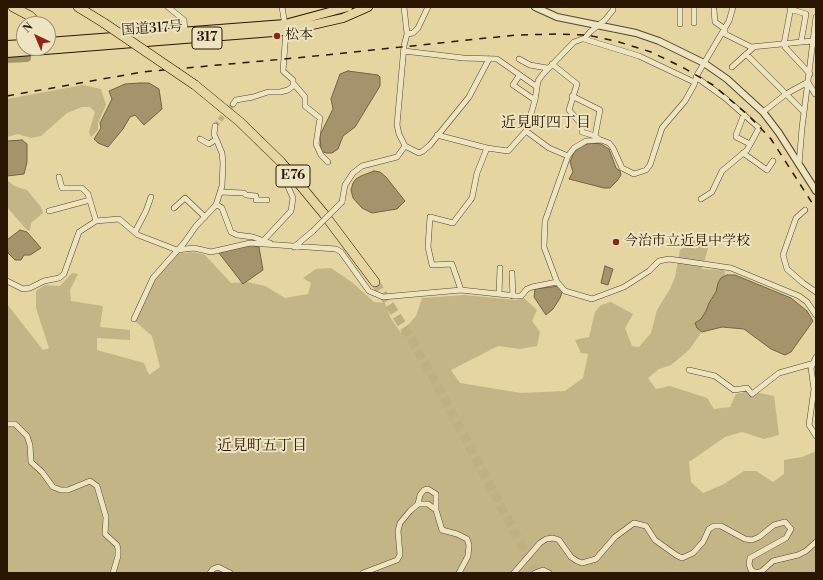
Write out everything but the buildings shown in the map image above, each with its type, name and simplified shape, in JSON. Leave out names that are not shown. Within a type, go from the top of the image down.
[{"type":"highway","points":[[13,7],[30,16]]},
{"type":"highway","name":"E76","points":[[78,7],[195,85],[240,122],[281,162],[324,214],[375,282]]},
{"type":"highway","name":"国道317号","points":[[56,41],[185,31],[285,28],[348,7]]},
{"type":"highway","name":"国道317号","points":[[56,48],[285,28],[343,18],[368,7]]},
{"type":"highway","points":[[7,8],[20,16]]},
{"type":"street","points":[[168,7],[184,20],[185,31]]},
{"type":"street","points":[[282,7],[285,28],[283,71],[293,80],[293,83],[305,97],[305,106],[320,118],[316,144],[321,155],[328,162]]},
{"type":"street","points":[[404,7],[407,34],[397,125],[398,134],[405,146],[419,153],[423,151],[469,97],[489,59]]},
{"type":"street","points":[[407,34],[413,33],[418,28],[428,7]]},
{"type":"street","points":[[535,7],[557,17],[636,34],[659,41],[704,63],[726,79],[763,112],[779,133],[816,190]]},
{"type":"street","points":[[438,135],[488,148],[508,151],[526,131],[535,100],[538,81],[547,68],[574,42],[584,39],[609,15],[613,10],[613,7]]},
{"type":"street","points":[[680,7],[680,24]]},
{"type":"street","points":[[694,7],[694,23]]},
{"type":"street","points":[[552,64],[577,84],[572,96],[569,110],[582,125],[582,132],[609,143],[613,148],[622,168],[634,174],[646,170],[650,165],[662,128],[685,101],[695,79],[724,29],[733,7]]},
{"type":"street","points":[[801,42],[806,14],[791,8],[784,44],[785,47],[810,74]]},
{"type":"street","points":[[714,10],[715,22],[724,29],[726,34],[740,42],[754,47],[812,41]]},
{"type":"street","points":[[799,164],[808,82],[813,66],[812,41],[816,17]]},
{"type":"street","points":[[584,39],[639,56],[695,79],[744,114],[759,128],[743,153],[722,171],[712,192],[701,199]]},
{"type":"street","points":[[732,67],[754,47]]},
{"type":"street","points":[[404,51],[489,59],[498,58],[519,76],[537,87]]},
{"type":"street","points":[[746,54],[803,111]]},
{"type":"street","points":[[519,59],[530,65],[547,68]]},
{"type":"street","points":[[519,76],[513,85],[535,100]]},
{"type":"street","points":[[763,112],[786,94],[808,82]]},
{"type":"street","points":[[808,82],[815,94]]},
{"type":"street","points":[[233,104],[236,100],[253,97],[268,92],[288,90],[293,86],[293,83]]},
{"type":"street","points":[[572,96],[600,110],[594,136]]},
{"type":"street","points":[[744,114],[736,137],[750,144]]},
{"type":"street","points":[[134,319],[153,278],[216,204],[220,192],[223,163],[222,153],[215,140],[215,126]]},
{"type":"street","points":[[526,131],[549,148],[568,156]]},
{"type":"street","points":[[200,139],[209,144],[215,140]]},
{"type":"street","points":[[601,140],[579,143],[568,156],[545,221],[544,235],[546,256],[558,282],[569,293],[592,300],[624,287],[643,275],[659,261],[669,260],[731,268],[799,296],[806,302],[816,315]]},
{"type":"street","points":[[294,247],[313,231],[342,202],[345,185],[353,173],[362,166],[397,157],[405,146]]},
{"type":"street","points":[[461,290],[452,264],[432,265],[428,247],[430,217],[453,222],[472,198],[477,173],[488,148]]},
{"type":"street","points":[[743,153],[767,170],[773,161]]},
{"type":"street","points":[[59,176],[62,188],[82,188],[88,194],[96,221]]},
{"type":"street","points":[[264,240],[291,211],[293,198],[286,182]]},
{"type":"street","points":[[220,192],[244,193],[246,196],[256,196],[256,200],[267,200]]},
{"type":"street","points":[[134,232],[151,197]]},
{"type":"street","points":[[174,208],[185,198],[205,217]]},
{"type":"street","points":[[48,211],[90,200]]},
{"type":"street","points":[[216,204],[222,208],[231,232],[237,236],[264,240],[274,244]]},
{"type":"street","points":[[805,210],[796,218],[783,255],[787,269],[816,292]]},
{"type":"street","points":[[7,281],[23,289],[30,288],[44,281],[59,278],[64,274],[79,232],[96,221],[119,219],[134,232],[177,250],[194,248],[211,252],[250,243],[336,249],[341,252],[369,291],[377,296],[391,298],[461,290],[521,296],[527,289],[532,287],[558,282]]},
{"type":"street","points":[[499,294],[500,268]]},
{"type":"street","points":[[512,273],[513,296]]},
{"type":"street","points":[[816,357],[812,364],[815,386],[808,426],[816,436]]},
{"type":"street","points":[[689,370],[714,376],[734,390],[747,388],[752,394],[779,373],[812,364]]},
{"type":"street","points":[[7,424],[15,424],[27,436],[30,445],[31,462],[42,472],[53,487],[68,490],[90,481],[97,486],[106,517],[105,534],[117,545],[118,549],[118,560],[113,573]]},
{"type":"street","points":[[363,573],[397,560],[400,550],[398,532],[400,523],[404,516],[418,504],[420,495],[424,490],[428,489],[436,494],[436,510],[442,530],[463,536],[467,539],[469,545],[466,563],[459,573]]},
{"type":"street","points":[[418,504],[428,504],[436,510]]},
{"type":"street","points":[[514,573],[546,539],[553,538],[559,540],[571,557],[577,561],[589,561],[596,559],[615,537],[634,523],[646,526],[655,540],[676,556],[682,558],[693,553],[702,542],[708,529],[714,526],[721,526],[745,539],[752,540],[759,537],[774,525],[785,522],[791,529],[786,538],[750,558],[749,564],[751,570],[756,572],[762,571],[773,561],[806,551],[816,542]]},
{"type":"street","points":[[210,573],[213,569],[218,567],[230,573]]},
{"type":"street","points":[[535,573],[543,570],[549,573]]},
{"type":"shaded area","points":[[348,71],[378,75],[380,77],[380,86],[355,127],[343,136],[338,149],[332,153],[326,153],[321,151],[320,135],[333,109],[331,99],[340,74]]},
{"type":"shaded area","points":[[149,83],[159,89],[162,109],[144,125],[135,115],[130,117],[123,129],[108,147],[98,143],[94,139],[101,128],[100,123],[112,99],[109,91],[125,84]]},
{"type":"shaded area","points":[[83,85],[101,89],[106,105],[98,123],[98,130],[91,137],[89,132],[95,112],[90,107],[82,107],[67,113],[41,136],[31,138],[18,134],[7,137],[7,99]]},
{"type":"shaded area","points":[[22,140],[27,144],[27,162],[24,174],[7,176],[7,141]]},
{"type":"shaded area","points":[[593,143],[601,144],[609,149],[616,168],[620,171],[621,175],[610,188],[604,188],[569,179],[573,172],[570,162],[574,152],[583,145]]},
{"type":"shaded area","points":[[374,171],[380,172],[386,177],[405,201],[397,209],[372,213],[362,208],[353,198],[351,190],[356,179]]},
{"type":"shaded area","points":[[7,180],[14,186],[27,190],[41,207],[43,213],[31,223],[30,231],[26,229],[7,207]]},
{"type":"shaded area","points":[[20,230],[27,232],[41,248],[30,255],[24,255],[21,260],[15,260],[8,253],[7,240]]},
{"type":"shaded area","points":[[700,237],[710,242],[702,269],[724,270],[727,280],[706,326],[689,350],[671,365],[659,369],[648,378],[656,389],[670,386],[707,398],[714,409],[730,407],[736,394],[750,391],[774,396],[779,435],[764,439],[742,432],[725,437],[689,462],[691,482],[703,493],[722,485],[744,471],[756,471],[773,482],[784,474],[784,460],[802,457],[816,451],[816,573],[7,573],[7,304],[43,350],[49,348],[36,308],[36,291],[45,285],[60,286],[72,273],[78,274],[70,290],[71,301],[103,306],[100,327],[130,330],[130,340],[97,338],[97,350],[144,363],[149,375],[160,367],[152,336],[136,322],[135,309],[152,276],[172,254],[193,252],[205,255],[231,283],[247,282],[265,286],[285,298],[308,294],[311,283],[303,278],[316,269],[331,268],[353,283],[374,302],[385,303],[390,317],[401,333],[416,316],[422,298],[465,295],[516,300],[524,298],[537,310],[532,321],[540,332],[537,346],[520,349],[498,346],[451,370],[460,383],[521,393],[565,391],[583,378],[588,354],[581,353],[575,340],[589,337],[595,312],[601,305],[611,302],[633,314],[625,328],[632,346],[639,347],[651,333],[657,310],[670,289],[675,277],[680,250]]},
{"type":"shaded area","points":[[252,245],[259,247],[263,270],[243,284],[219,253],[238,247]]},
{"type":"shaded area","points":[[605,266],[613,269],[608,285],[601,283]]},
{"type":"shaded area","points":[[727,275],[735,275],[791,298],[807,311],[813,321],[791,352],[785,355],[771,349],[744,329],[722,327],[702,332],[697,328],[695,323],[701,319],[706,311],[716,292],[721,278]]},
{"type":"shaded area","points":[[559,286],[563,290],[560,298],[553,309],[546,315],[534,297],[535,289]]},
{"type":"waterway","points":[[7,59],[27,58]]},
{"type":"tunnel","points":[[215,126],[233,104]]},
{"type":"tunnel","points":[[375,282],[412,340],[442,394],[536,573]]},
{"type":"railway","points":[[7,96],[142,72],[306,57],[516,35],[587,35],[619,42],[651,52],[682,67],[713,85],[748,115],[771,139],[816,209]]},
{"type":"place","name":"松本","points":[[277,36]]},
{"type":"place","name":"今治市立近見中学校","points":[[616,242]]},
{"type":"district","name":"近見町四丁目","points":[[546,123]]},
{"type":"district","name":"近見町五丁目","points":[[262,446]]}]
